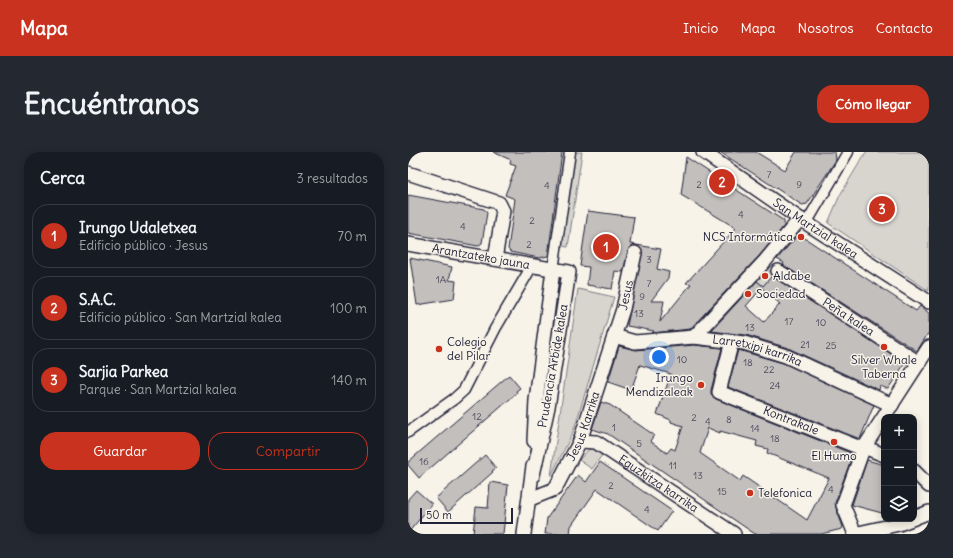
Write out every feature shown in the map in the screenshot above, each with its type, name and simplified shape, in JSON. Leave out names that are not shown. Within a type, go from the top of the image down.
[{"type":"street","points":[[553,270],[570,152]]},
{"type":"street","name":"San Martzial kalea","points":[[703,152],[803,220],[929,302]]},
{"type":"street","points":[[694,337],[803,220],[848,152]]},
{"type":"street","points":[[408,173],[499,202],[503,211],[495,259]]},
{"type":"street","name":"Arantzateko jauna","points":[[408,244],[553,270]]},
{"type":"street","name":"Jesus","points":[[614,336],[623,309],[635,253]]},
{"type":"street","points":[[408,432],[464,390],[495,329],[532,266]]},
{"type":"street","name":"Prudencia Arbide kalea","points":[[524,534],[533,475],[548,407],[569,272],[553,270]]},
{"type":"street","name":"Peña kalea","points":[[778,271],[919,363]]},
{"type":"street","name":"Larretxipi karrika","points":[[614,336],[635,342],[694,337],[744,343],[786,356],[892,404]]},
{"type":"street","name":"Jesus Karrika","points":[[530,499],[554,489],[580,441],[614,336]]},
{"type":"street","name":"Kontrakale","points":[[732,341],[719,392],[881,454]]},
{"type":"street","points":[[905,522],[855,534],[843,505],[863,448],[929,347]]},
{"type":"street","name":"Eguzkitza karrika","points":[[580,441],[596,442],[734,534]]},
{"type":"street","points":[[917,474],[929,486]]},
{"type":"street","points":[[917,517],[929,512]]},
{"type":"shaded area","points":[[575,152],[582,152],[568,247],[561,246]]},
{"type":"shaded area","points":[[866,152],[929,152],[929,291],[828,223],[840,195]]},
{"type":"shaded area","name":"Aldabe","points":[[765,267],[774,275],[763,286],[755,279]]},
{"type":"shaded area","points":[[578,289],[614,297],[573,432],[551,476]]},
{"type":"shaded area","points":[[589,449],[593,449],[602,455],[592,469],[579,460]]},
{"type":"building","points":[[493,152],[562,152],[548,256],[539,258],[510,252],[508,249],[515,199],[505,195],[516,166],[510,164],[511,160]]},
{"type":"building","points":[[720,152],[756,152],[785,170],[796,152],[835,152],[836,160],[807,204],[802,205]]},
{"type":"building","points":[[686,157],[784,221],[784,226],[759,256],[690,329],[652,333],[654,331],[627,326],[642,250],[636,245],[629,248],[623,272],[615,271],[612,289],[587,285],[589,267],[580,266],[588,211],[634,217],[630,244],[661,249],[657,269],[669,272],[668,278],[651,301],[664,301],[660,322],[691,284],[686,283],[736,228],[681,195]]},
{"type":"building","points":[[408,195],[484,209],[487,213],[482,243],[478,246],[408,233]]},
{"type":"building","points":[[800,235],[916,311],[920,306],[929,313],[929,332],[917,351],[783,265],[784,263],[777,259],[797,236]]},
{"type":"building","points":[[410,258],[452,267],[449,280],[456,281],[454,299],[417,305]]},
{"type":"building","points":[[772,276],[905,363],[888,389],[880,386],[879,390],[788,348],[746,335],[711,331],[757,281],[763,286]],"holes":[[[762,288],[780,304],[764,322],[746,306]]]},
{"type":"building","points":[[694,345],[722,348],[711,390],[711,394],[716,399],[853,454],[835,503],[843,527],[842,529],[821,534],[755,534],[608,434],[592,429],[601,402],[610,405],[654,435],[650,441],[667,453],[671,448],[675,450],[683,426],[671,422],[671,420],[657,414],[671,374],[640,365],[631,390],[608,382],[619,346],[636,350]],"holes":[[[708,428],[720,433],[720,431],[757,441],[756,446],[768,449],[767,453],[829,478],[807,520],[743,476],[740,481],[700,453]]]},
{"type":"building","points":[[738,350],[783,363],[874,405],[860,439],[728,387]]},
{"type":"building","points":[[509,375],[520,388],[516,391],[517,393],[419,478],[408,465],[408,462]]},
{"type":"building","points":[[485,455],[496,468],[448,512],[436,498]]},
{"type":"building","points":[[867,460],[881,464],[881,513],[852,505]]},
{"type":"building","points":[[600,462],[672,511],[658,531],[597,489],[571,526],[570,534],[545,534],[547,518],[578,475],[586,482]]},
{"type":"building","points":[[490,482],[508,485],[503,534],[473,534],[476,507],[488,508]]},
{"type":"building","points":[[416,490],[432,504],[408,533],[408,499]]},
{"type":"place","name":"S.A.C.","points":[[722,182]]},
{"type":"place","name":"Sarjia Parkea","points":[[882,209]]},
{"type":"place","name":"NCS Informática","points":[[801,237]]},
{"type":"place","name":"Irungo Udaletxea","points":[[606,247]]},
{"type":"place","name":"Aldabe","points":[[765,276]]},
{"type":"place","name":"Sociedad","points":[[748,294]]},
{"type":"place","name":"Silver Whale Taberna","points":[[884,347]]},
{"type":"place","name":"Colegio del Pilar","points":[[439,349]]},
{"type":"place","name":"Irungo Mendizaleak","points":[[701,385]]},
{"type":"place","name":"El Humo","points":[[834,442]]},
{"type":"place","name":"Telefonica","points":[[750,493]]}]
